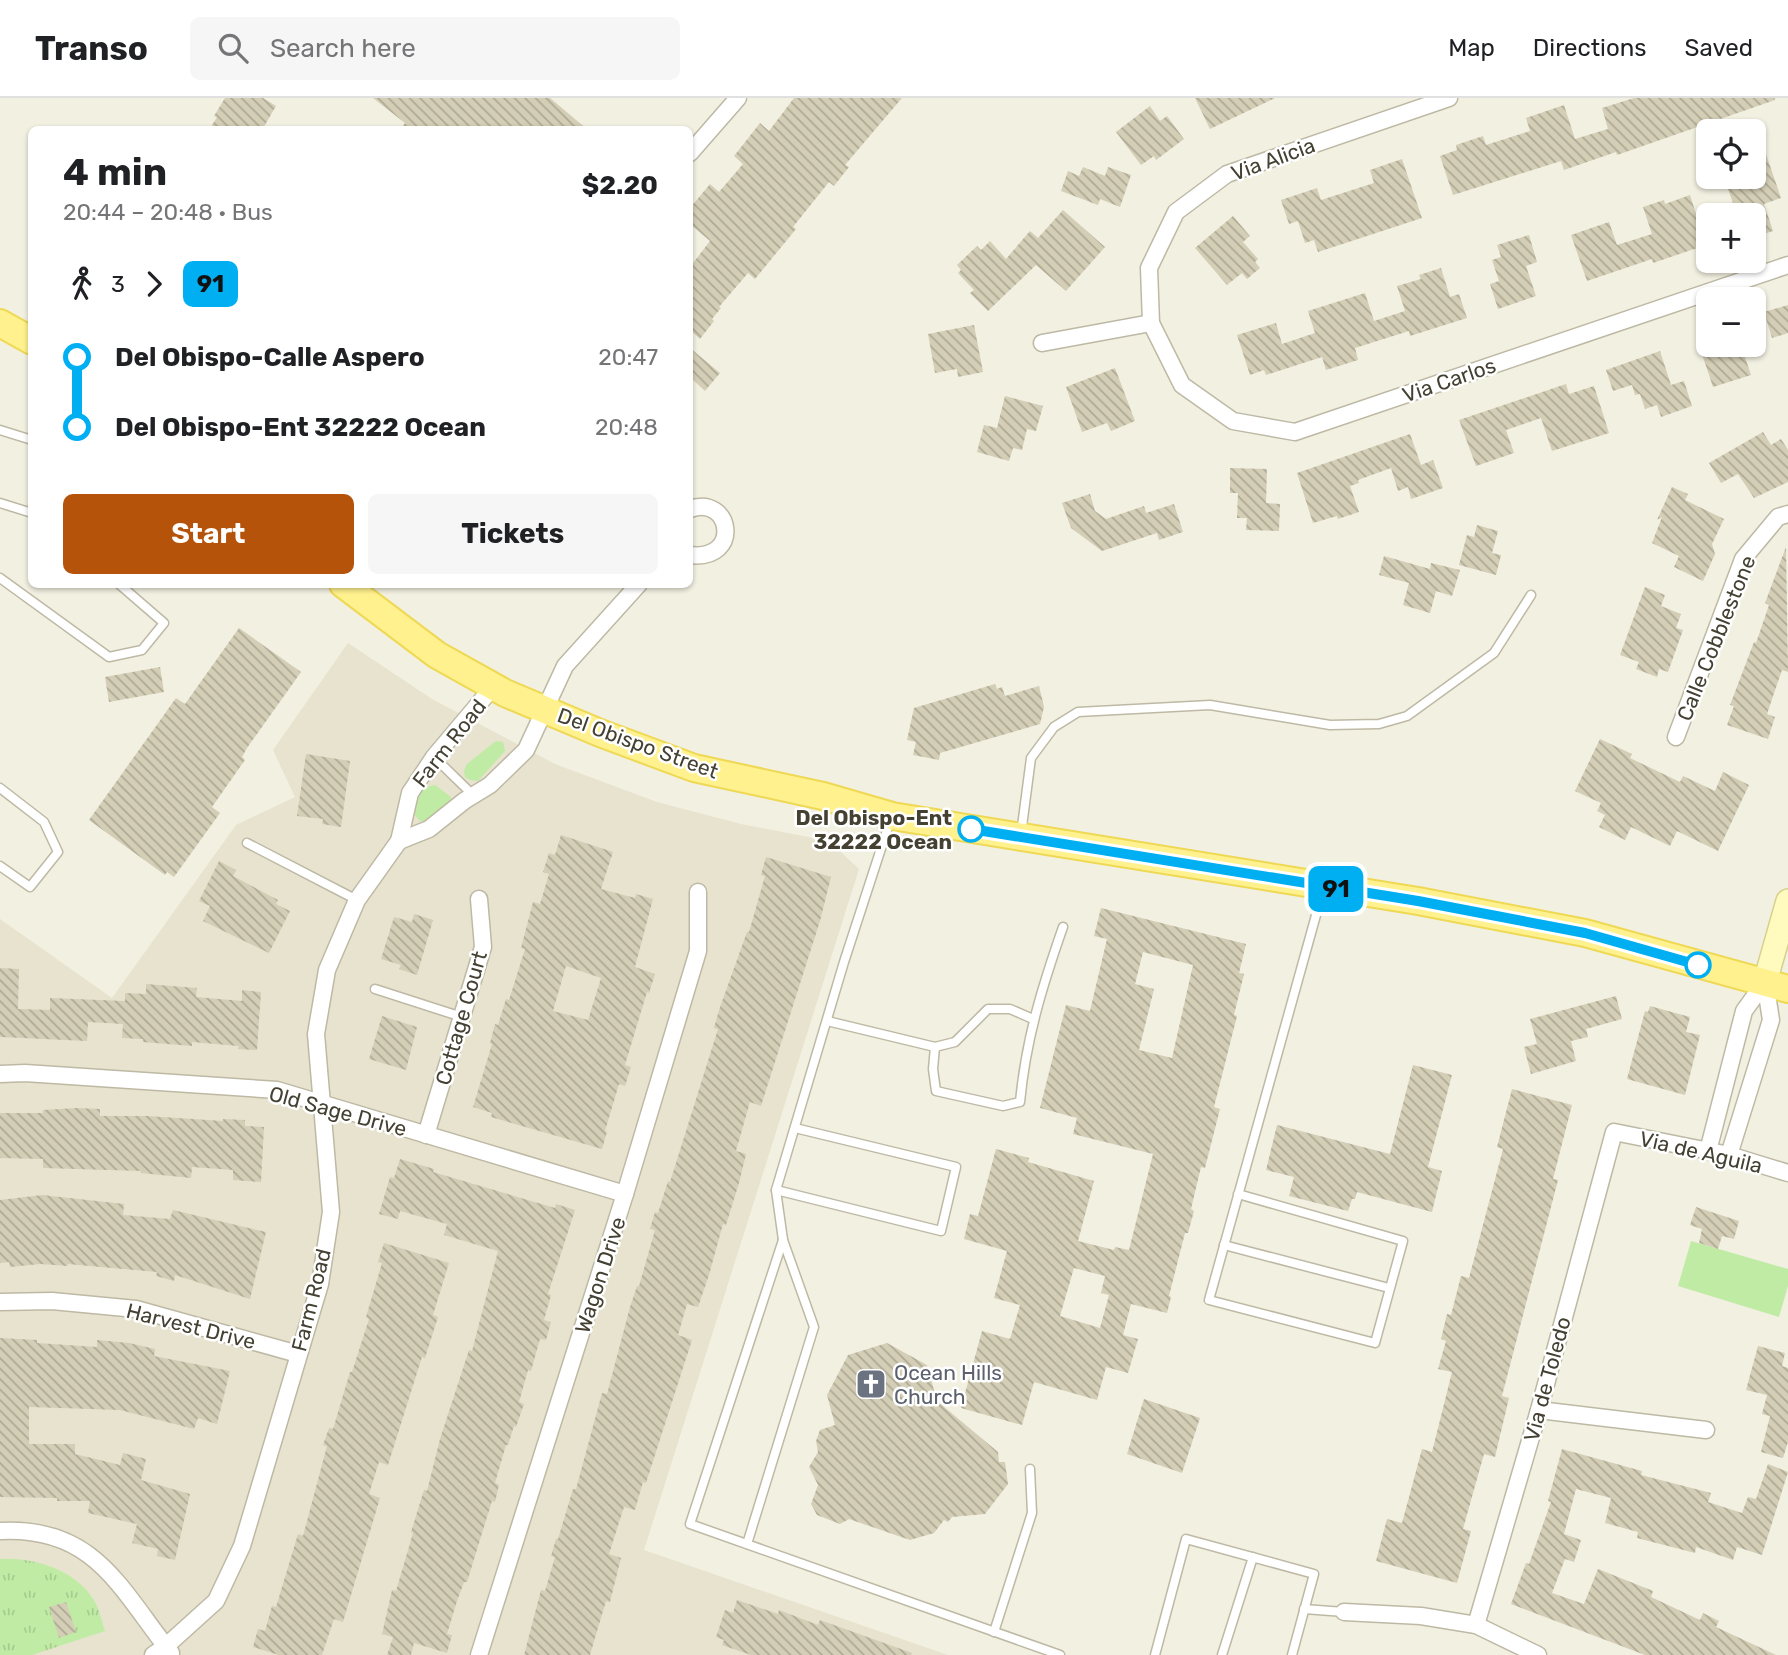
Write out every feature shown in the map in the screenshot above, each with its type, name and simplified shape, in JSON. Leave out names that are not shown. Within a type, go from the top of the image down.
[{"type":"main road","points":[[0,323],[28,339]]},
{"type":"main road","name":"Del Obispo Street","points":[[348,588],[436,655],[493,687],[600,733],[694,768],[823,796],[892,816],[1418,901],[1585,933],[1777,986]]},
{"type":"street","points":[[693,149],[738,98]]},
{"type":"street","name":"Via Alicia","points":[[1151,323],[1149,268],[1176,212],[1227,174],[1449,98]]},
{"type":"street","name":"Via Carlos","points":[[1151,323],[1182,384],[1233,421],[1295,432],[1788,265]]},
{"type":"street","points":[[1042,343],[1151,323]]},
{"type":"street","points":[[693,503],[714,510],[724,521],[726,536],[719,550],[705,557],[693,555]]},
{"type":"street","name":"Calle Cobblestone","points":[[1676,737],[1743,559],[1778,517],[1788,514]]},
{"type":"street","name":"Farm Road","points":[[399,841],[429,828],[490,785],[526,750],[565,666],[635,588]]},
{"type":"street","name":"Farm Road","points":[[163,1652],[216,1601],[242,1546],[320,1284],[331,1212],[316,1034],[327,970],[357,900],[399,841],[410,793],[434,757],[493,687]]},
{"type":"street","name":"Wagon Drive","points":[[479,1655],[625,1194],[698,951],[698,892]]},
{"type":"street","name":"Cottage Court","points":[[426,1135],[483,947],[479,899]]},
{"type":"street","points":[[1730,1155],[1771,1020],[1788,901]]},
{"type":"street","points":[[1708,1151],[1744,1011],[1777,986]]},
{"type":"street","name":"Old Sage Drive","points":[[0,1074],[25,1073],[277,1090],[625,1194]]},
{"type":"street","name":"Via de Aguila","points":[[1614,1132],[1730,1155],[1788,1173]]},
{"type":"street","name":"Via de Toledo","points":[[1476,1626],[1539,1410],[1614,1132]]},
{"type":"street","name":"Harvest Drive","points":[[0,1302],[52,1301],[136,1309],[298,1354]]},
{"type":"street","points":[[1539,1410],[1706,1430]]},
{"type":"street","points":[[0,1531],[52,1536],[86,1551],[115,1577],[163,1652]]},
{"type":"street","points":[[1344,1612],[1421,1616],[1476,1626],[1538,1655]]},
{"type":"lane","points":[[0,430],[28,439]]},
{"type":"lane","points":[[0,503],[28,511]]},
{"type":"lane","points":[[0,578],[109,657],[142,650],[164,623],[124,588]]},
{"type":"lane","points":[[1021,837],[1031,758],[1054,726],[1078,712],[1210,705],[1330,725],[1379,724],[1407,716],[1494,653],[1531,595]]},
{"type":"lane","points":[[434,757],[473,795]]},
{"type":"lane","points":[[0,788],[44,822],[58,852],[30,887],[0,866]]},
{"type":"lane","points":[[747,1544],[814,1327],[783,1240],[776,1190],[892,816]]},
{"type":"lane","points":[[247,843],[357,900]]},
{"type":"lane","points":[[1238,1194],[1403,1241],[1375,1343],[1209,1300],[1238,1194],[1324,887]]},
{"type":"lane","points":[[936,1047],[933,1069],[936,1091],[1003,1106],[1020,1102],[1023,1069],[1033,1019],[1063,927]]},
{"type":"lane","points":[[375,989],[462,1017]]},
{"type":"lane","points":[[827,1021],[936,1047],[955,1042],[988,1009],[1010,1009],[1033,1019]]},
{"type":"lane","points":[[776,1190],[941,1231],[956,1167],[795,1128]]},
{"type":"lane","points":[[783,1240],[690,1524],[1060,1655]]},
{"type":"lane","points":[[1224,1245],[1389,1288]]},
{"type":"lane","points":[[994,1632],[1032,1513],[1030,1469]]},
{"type":"lane","points":[[1155,1655],[1186,1539],[1314,1574],[1292,1655]]},
{"type":"lane","points":[[1222,1655],[1253,1557]]},
{"type":"lane","points":[[1304,1609],[1344,1612]]},
{"type":"shaded area","points":[[348,643],[432,699],[555,764],[657,802],[741,824],[829,841],[859,869],[644,1550],[948,1655],[0,1655],[0,919],[112,998],[236,825],[295,797],[273,750]]},
{"type":"green space","points":[[496,741],[503,742],[505,751],[478,781],[465,777],[467,764]]},
{"type":"green space","points":[[435,785],[451,797],[450,805],[425,822],[420,821],[413,813],[418,799],[422,791]]},
{"type":"green space","points":[[1691,1241],[1788,1269],[1788,1286],[1779,1317],[1678,1286]]},
{"type":"green space","points":[[0,1559],[42,1564],[68,1575],[88,1593],[97,1607],[105,1631],[32,1655],[0,1655]]},
{"type":"building","points":[[225,98],[263,98],[276,106],[264,126],[211,126],[217,117],[214,116]]},
{"type":"building","points":[[373,98],[550,98],[583,126],[403,126],[405,123]]},
{"type":"building","points":[[794,98],[902,98],[845,165],[849,167],[834,186],[829,182],[793,227],[796,229],[755,279],[748,273],[719,307],[721,308],[712,319],[714,321],[700,339],[693,333],[693,263],[710,241],[693,227],[693,204],[710,184],[719,192],[743,164],[734,156],[760,123],[769,131]]},
{"type":"building","points":[[1195,98],[1275,98],[1210,129]]},
{"type":"building","points":[[1634,98],[1775,98],[1720,119],[1696,119],[1696,128],[1617,155],[1616,152],[1564,170],[1561,161],[1453,195],[1440,156],[1457,150],[1456,145],[1483,136],[1486,145],[1530,131],[1526,118],[1564,105],[1575,139],[1608,129],[1602,108]]},
{"type":"building","points":[[1150,106],[1160,121],[1167,116],[1184,139],[1156,160],[1154,156],[1141,165],[1116,132]]},
{"type":"building","points":[[1766,154],[1781,198],[1766,203],[1733,203],[1728,189],[1766,189]]},
{"type":"building","points":[[1402,159],[1422,218],[1318,252],[1314,240],[1305,243],[1298,221],[1289,224],[1281,200],[1317,188],[1321,200],[1374,183],[1370,170]]},
{"type":"building","points":[[1083,167],[1105,176],[1108,167],[1131,175],[1120,207],[1100,199],[1098,205],[1061,191],[1068,171],[1079,176]]},
{"type":"building","points":[[1690,195],[1696,214],[1696,248],[1653,263],[1652,259],[1587,281],[1571,235],[1609,222],[1617,245],[1652,234],[1643,207],[1664,200],[1665,204]]},
{"type":"building","points":[[1063,210],[1105,247],[1066,291],[1036,265],[988,311],[970,293],[974,290],[958,273],[961,270],[957,265],[977,246],[981,250],[990,241],[1006,259],[1030,231],[1038,238]]},
{"type":"building","points":[[1766,210],[1773,231],[1766,233]]},
{"type":"building","points":[[1233,216],[1250,236],[1243,242],[1258,259],[1255,262],[1260,268],[1247,279],[1242,273],[1227,285],[1195,248]]},
{"type":"building","points":[[1529,235],[1537,262],[1526,266],[1536,296],[1498,309],[1490,284],[1499,281],[1492,260],[1501,257],[1497,245]]},
{"type":"building","points":[[1441,268],[1450,297],[1459,294],[1467,318],[1410,336],[1409,331],[1355,348],[1358,360],[1326,370],[1322,357],[1266,375],[1264,370],[1250,375],[1237,335],[1276,323],[1282,344],[1315,333],[1308,311],[1365,293],[1374,321],[1405,311],[1397,286],[1421,279],[1419,275]]},
{"type":"building","points":[[1788,305],[1788,333],[1772,338],[1766,311]]},
{"type":"building","points":[[974,325],[983,372],[958,377],[957,369],[935,373],[928,334]]},
{"type":"building","points":[[693,350],[720,373],[705,391],[693,380]]},
{"type":"building","points":[[1660,351],[1671,385],[1684,381],[1692,406],[1661,417],[1657,405],[1645,409],[1640,394],[1635,395],[1632,385],[1613,391],[1606,370]]},
{"type":"building","points":[[1703,357],[1745,357],[1751,375],[1713,387]]},
{"type":"building","points":[[1115,368],[1135,421],[1111,431],[1107,423],[1082,432],[1066,387]]},
{"type":"building","points":[[1566,384],[1569,394],[1594,386],[1609,433],[1552,451],[1541,418],[1506,430],[1514,453],[1476,466],[1459,420]]},
{"type":"building","points":[[1005,396],[1043,406],[1036,431],[1027,429],[1022,450],[1013,448],[1009,461],[977,452],[984,425],[997,428]]},
{"type":"building","points":[[1763,432],[1771,445],[1781,439],[1788,450],[1788,482],[1754,498],[1738,474],[1721,483],[1709,463]]},
{"type":"building","points":[[1410,434],[1421,465],[1433,460],[1443,488],[1411,499],[1408,487],[1398,491],[1391,468],[1358,480],[1359,483],[1350,486],[1359,512],[1313,523],[1297,473]]},
{"type":"building","points":[[1230,468],[1267,469],[1266,503],[1280,504],[1279,531],[1246,530],[1247,518],[1237,518],[1238,493],[1230,493]]},
{"type":"building","points":[[1672,487],[1688,494],[1685,500],[1724,519],[1712,544],[1715,554],[1703,581],[1674,567],[1679,556],[1652,543],[1662,517],[1657,520]]},
{"type":"building","points":[[1090,494],[1095,511],[1106,519],[1144,506],[1146,513],[1174,504],[1183,532],[1159,540],[1157,533],[1102,551],[1071,528],[1062,503]]},
{"type":"building","points":[[1477,525],[1498,531],[1492,553],[1501,555],[1496,575],[1459,565],[1467,535],[1474,537]]},
{"type":"building","points":[[1786,547],[1788,672],[1782,670],[1767,714],[1775,717],[1768,739],[1727,725],[1734,706],[1730,705],[1754,642],[1756,643],[1769,605],[1765,603]]},
{"type":"building","points":[[1384,556],[1430,569],[1431,563],[1460,570],[1452,596],[1436,591],[1430,613],[1403,605],[1409,583],[1379,575]]},
{"type":"building","points":[[1645,587],[1665,595],[1661,606],[1681,614],[1676,628],[1683,630],[1668,672],[1659,669],[1657,677],[1636,669],[1639,662],[1620,655]]},
{"type":"building","points":[[239,628],[301,672],[247,748],[242,757],[245,760],[212,807],[220,813],[174,877],[167,872],[165,875],[89,820],[176,698],[185,704]]},
{"type":"building","points":[[160,667],[164,692],[109,702],[105,677]]},
{"type":"building","points":[[995,684],[997,689],[1002,687],[1005,696],[1039,686],[1044,707],[1040,724],[940,753],[939,760],[913,755],[916,742],[907,740],[914,708]]},
{"type":"building","points":[[1600,739],[1632,754],[1630,758],[1680,782],[1683,776],[1715,791],[1723,772],[1749,785],[1718,851],[1677,831],[1670,846],[1631,827],[1625,840],[1599,827],[1605,815],[1597,811],[1601,803],[1575,791]]},
{"type":"building","points":[[306,754],[350,761],[341,827],[322,824],[323,819],[297,816]]},
{"type":"building","points":[[561,835],[613,852],[601,889],[635,898],[636,894],[653,899],[635,967],[655,974],[625,1065],[631,1067],[625,1086],[619,1084],[602,1149],[491,1117],[492,1113],[473,1107],[492,1044],[490,1043],[495,1024],[498,1025],[506,999],[509,1000],[525,949],[521,948],[533,902],[540,904],[549,874],[543,872],[549,853],[555,855]],"holes":[[[566,966],[601,978],[588,1020],[553,1011]]]},
{"type":"building","points":[[766,857],[831,877],[820,921],[761,1106],[750,1102],[736,1151],[746,1154],[739,1183],[726,1225],[723,1224],[698,1307],[687,1304],[678,1335],[692,1340],[646,1483],[643,1482],[635,1510],[624,1507],[609,1554],[621,1558],[610,1602],[606,1601],[590,1655],[524,1655],[541,1590],[545,1591],[555,1557],[551,1556],[556,1539],[573,1489],[576,1489],[602,1393],[607,1394],[630,1307],[639,1286],[655,1230],[650,1229],[655,1212],[658,1213],[668,1181],[670,1182],[718,1029],[714,1028],[719,1010],[749,932],[765,876],[761,875]]},
{"type":"building","points":[[219,861],[236,870],[233,876],[278,900],[276,904],[290,911],[269,953],[203,921],[210,906],[199,901]]},
{"type":"building","points":[[1101,908],[1246,944],[1239,973],[1244,974],[1234,1015],[1237,1016],[1214,1107],[1220,1109],[1205,1168],[1201,1167],[1191,1209],[1194,1211],[1188,1233],[1185,1233],[1167,1313],[1131,1304],[1123,1335],[1138,1339],[1128,1373],[1106,1367],[1097,1400],[1034,1382],[1022,1425],[961,1408],[982,1331],[1010,1339],[1020,1305],[994,1298],[1007,1251],[964,1239],[970,1214],[978,1216],[996,1149],[1029,1158],[1028,1162],[1094,1181],[1078,1241],[1114,1250],[1115,1247],[1129,1250],[1153,1154],[1073,1134],[1077,1118],[1040,1108],[1066,1005],[1090,1011],[1107,939],[1094,936]],"holes":[[[1143,952],[1193,965],[1172,1058],[1139,1050],[1154,989],[1135,984]],[[1074,1268],[1105,1276],[1101,1293],[1109,1295],[1100,1328],[1060,1316]]]},
{"type":"building","points":[[414,914],[433,920],[417,975],[399,969],[401,965],[381,959],[394,917],[412,922]]},
{"type":"building","points":[[0,968],[19,969],[18,1009],[50,1010],[50,998],[125,1001],[125,993],[146,994],[146,984],[197,988],[196,997],[242,1001],[242,990],[261,992],[257,1050],[192,1042],[192,1046],[143,1042],[143,1039],[122,1038],[123,1024],[88,1022],[87,1041],[0,1037]]},
{"type":"building","points":[[1616,996],[1622,1019],[1586,1029],[1588,1037],[1571,1041],[1576,1061],[1531,1074],[1524,1047],[1537,1044],[1530,1019]]},
{"type":"building","points":[[1650,1006],[1690,1017],[1686,1032],[1700,1035],[1685,1095],[1627,1079],[1645,1011],[1648,1012]]},
{"type":"building","points":[[382,1016],[417,1027],[406,1070],[369,1059]]},
{"type":"building","points":[[1413,1065],[1452,1075],[1428,1167],[1442,1171],[1432,1212],[1357,1192],[1348,1211],[1289,1196],[1294,1177],[1266,1170],[1277,1125],[1390,1154]]},
{"type":"building","points":[[1512,1089],[1572,1105],[1553,1179],[1558,1180],[1502,1396],[1509,1398],[1495,1457],[1484,1454],[1463,1529],[1471,1531],[1457,1583],[1376,1561],[1387,1519],[1402,1523],[1422,1449],[1432,1452],[1452,1372],[1438,1369],[1446,1341],[1441,1339],[1447,1314],[1451,1315],[1461,1276],[1469,1278],[1503,1149],[1497,1147]]},
{"type":"building","points":[[100,1109],[100,1116],[245,1120],[245,1126],[264,1127],[261,1182],[233,1180],[233,1170],[192,1167],[191,1178],[141,1171],[43,1168],[43,1159],[0,1158],[0,1113],[43,1113],[43,1110]]},
{"type":"building","points":[[400,1159],[434,1169],[433,1172],[555,1208],[556,1204],[575,1210],[548,1294],[551,1295],[544,1320],[551,1322],[546,1340],[540,1339],[531,1371],[528,1370],[519,1402],[524,1404],[506,1445],[495,1483],[499,1485],[495,1502],[492,1501],[467,1582],[464,1582],[457,1601],[447,1634],[452,1635],[447,1653],[414,1643],[411,1655],[387,1655],[393,1637],[382,1634],[392,1590],[396,1591],[440,1439],[469,1350],[472,1351],[498,1251],[444,1235],[447,1224],[400,1211],[398,1219],[379,1214],[390,1177],[394,1178]]},
{"type":"building","points":[[42,1195],[124,1204],[123,1215],[170,1219],[173,1210],[266,1232],[250,1299],[175,1275],[174,1281],[156,1276],[157,1272],[67,1264],[68,1266],[40,1264],[10,1267],[9,1262],[0,1263],[0,1200]]},
{"type":"building","points":[[1696,1207],[1739,1221],[1734,1239],[1722,1236],[1718,1249],[1699,1243],[1702,1229],[1690,1225]]},
{"type":"building","points":[[384,1243],[449,1263],[433,1315],[438,1317],[425,1358],[422,1357],[388,1465],[379,1462],[369,1494],[380,1498],[343,1622],[334,1619],[322,1655],[279,1655],[253,1647],[258,1629],[265,1631],[272,1606],[276,1607],[298,1534],[303,1536],[327,1446],[323,1445],[329,1428],[333,1429],[369,1319],[366,1317],[382,1263],[378,1262]]},
{"type":"building","points":[[0,1338],[97,1347],[97,1340],[129,1343],[155,1349],[154,1356],[230,1371],[217,1424],[198,1418],[194,1429],[120,1410],[29,1407],[29,1444],[75,1444],[75,1454],[120,1465],[123,1453],[146,1459],[141,1480],[190,1494],[175,1560],[157,1556],[158,1549],[132,1543],[137,1524],[88,1513],[90,1501],[0,1497]]},
{"type":"building","points":[[887,1343],[927,1365],[937,1401],[998,1452],[999,1462],[1005,1462],[1008,1484],[985,1514],[952,1517],[948,1522],[944,1520],[934,1533],[910,1540],[849,1519],[840,1524],[817,1515],[811,1504],[818,1485],[809,1467],[818,1452],[816,1441],[820,1430],[835,1425],[827,1395],[848,1355]]},
{"type":"building","points":[[1758,1346],[1785,1353],[1782,1366],[1788,1368],[1788,1442],[1783,1458],[1761,1452],[1770,1416],[1762,1414],[1767,1395],[1746,1390]]},
{"type":"building","points":[[1144,1399],[1200,1418],[1182,1473],[1127,1454]]},
{"type":"building","points":[[1562,1449],[1642,1471],[1641,1475],[1711,1493],[1708,1502],[1742,1513],[1748,1497],[1756,1499],[1768,1464],[1788,1472],[1762,1555],[1737,1547],[1733,1560],[1696,1547],[1695,1553],[1637,1538],[1638,1532],[1605,1523],[1611,1498],[1576,1489],[1564,1534],[1581,1540],[1574,1562],[1565,1559],[1552,1593],[1584,1604],[1598,1569],[1653,1591],[1651,1597],[1700,1620],[1703,1613],[1719,1621],[1716,1627],[1776,1655],[1645,1655],[1511,1604],[1526,1563],[1529,1564],[1551,1502],[1548,1501]]},
{"type":"building","points":[[737,1600],[778,1614],[779,1610],[818,1625],[820,1620],[912,1653],[751,1655],[722,1645],[724,1640],[716,1637],[725,1610],[733,1613]]},
{"type":"building","points":[[66,1602],[76,1632],[59,1638],[49,1607]]},
{"type":"bus line","name":"91","points":[[971,829],[1418,901],[1585,933],[1698,965]]},
{"type":"place","name":"Del Obispo-Ent 32222 Ocean","points":[[971,829]]},
{"type":"place","name":"Ocean Hills Church","points":[[871,1384]]}]
